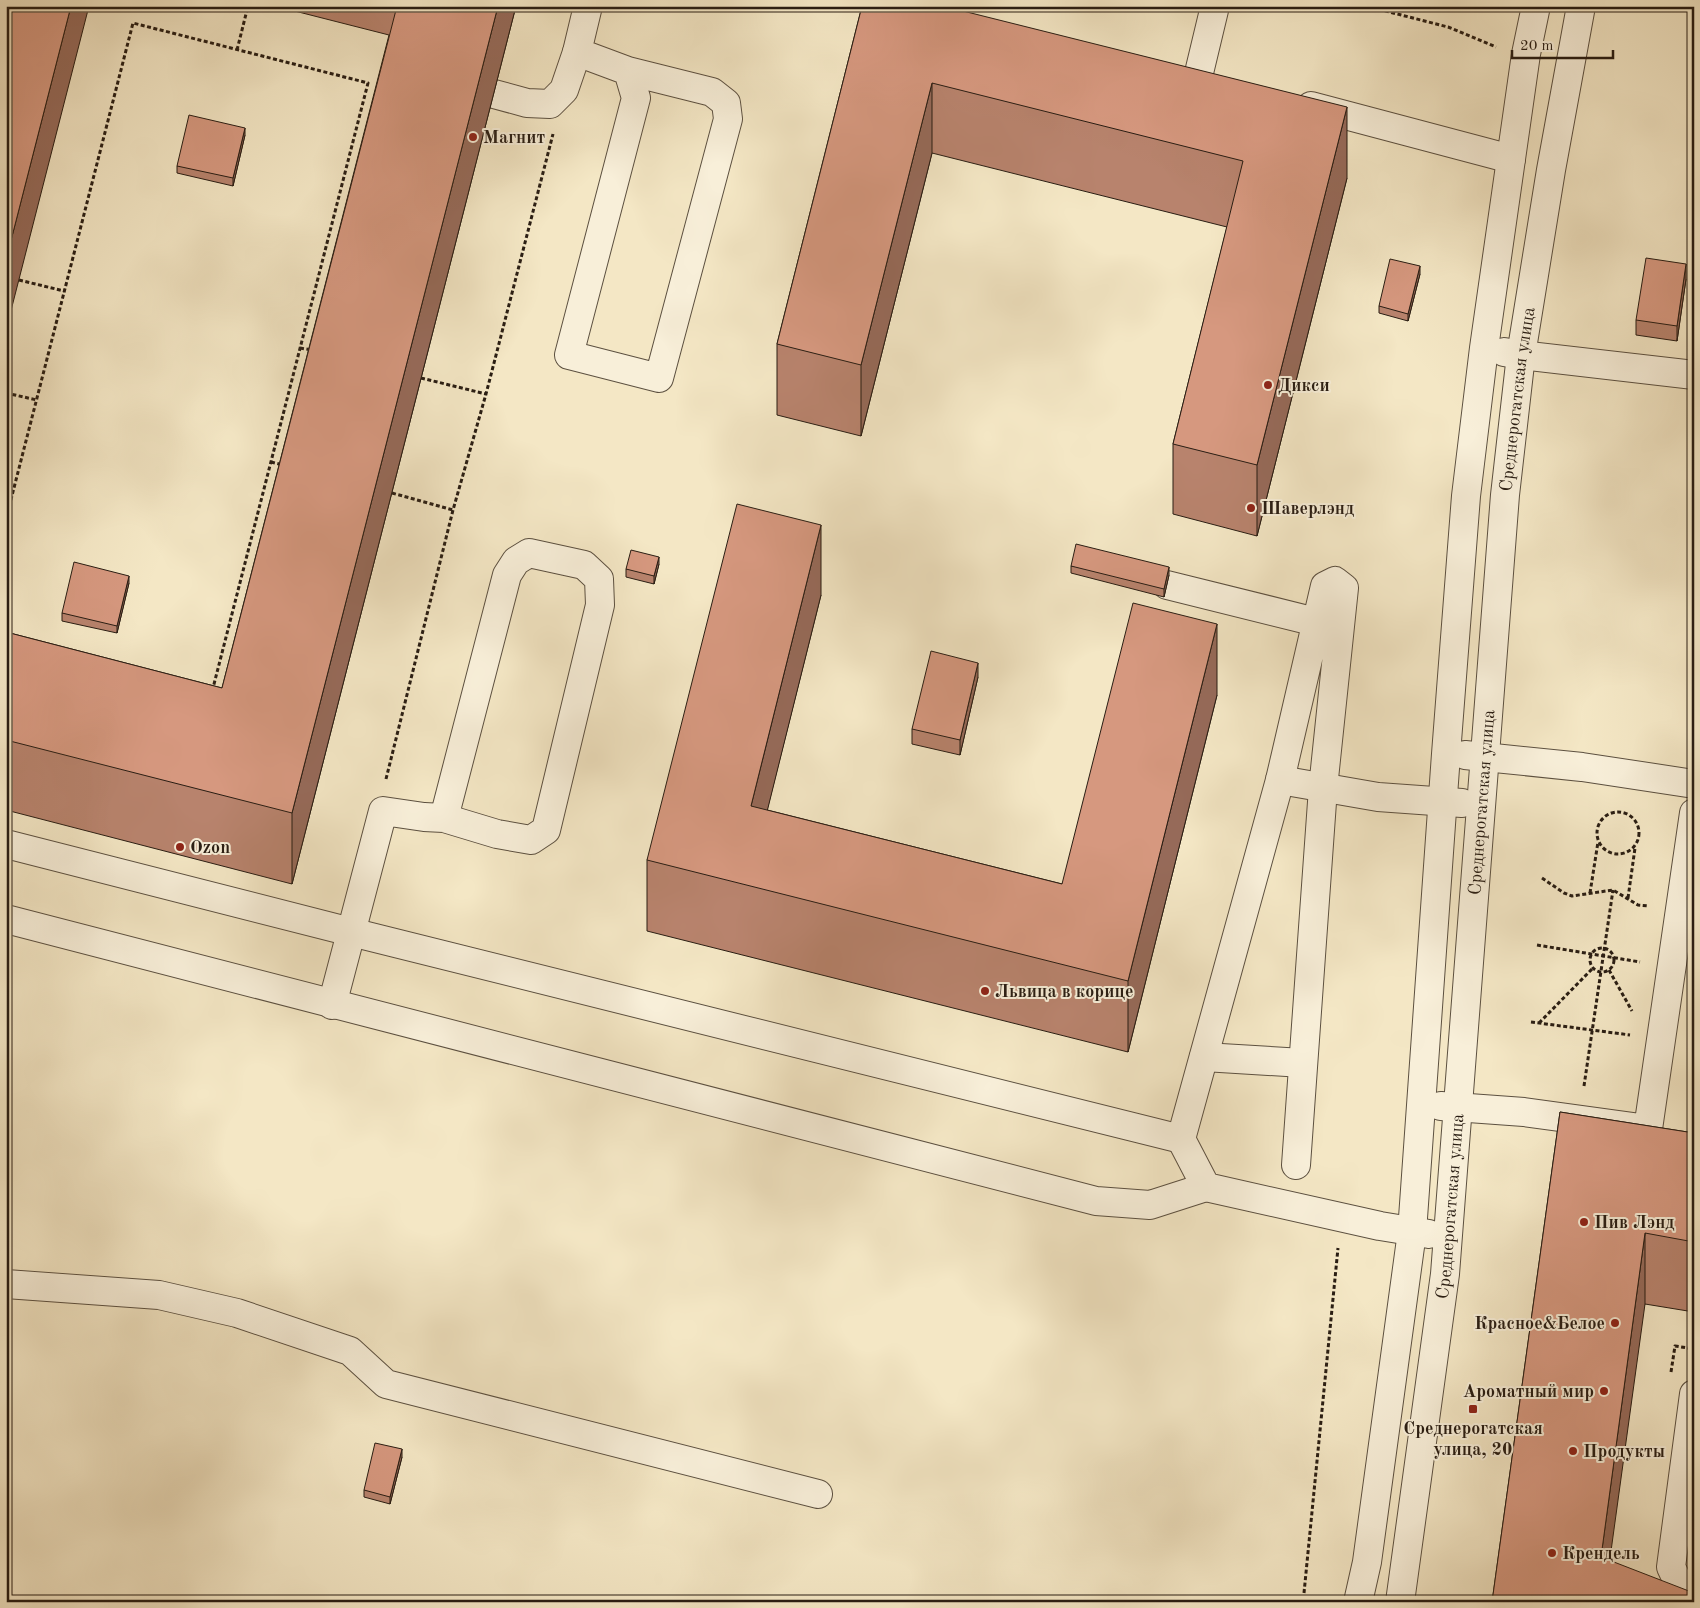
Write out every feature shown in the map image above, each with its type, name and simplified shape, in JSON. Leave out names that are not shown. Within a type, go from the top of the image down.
[{"type":"street","points":[[494,94],[527,102],[550,104],[564,90],[577,52],[588,6]]},
{"type":"street","points":[[1198,77],[1215,6]]},
{"type":"street","name":"Среднерогатская улица","points":[[1358,1602],[1367,1562],[1412,1232],[1442,802],[1466,496],[1484,348],[1526,54],[1536,6]]},
{"type":"street","name":"Среднерогатская улица","points":[[1400,1602],[1445,1274],[1505,495],[1521,355],[1551,170],[1581,6]]},
{"type":"street","points":[[577,52],[628,71],[712,92],[726,103],[728,119],[659,378],[569,355],[636,98],[628,71]]},
{"type":"street","points":[[1170,70],[1226,84]]},
{"type":"street","points":[[1292,101],[1511,159]]},
{"type":"street","points":[[1484,348],[1521,355],[1694,375]]},
{"type":"street","points":[[332,1005],[383,811],[444,818],[497,834],[531,840],[546,830],[600,605],[599,578],[584,565],[529,553],[516,561],[507,575],[444,818]]},
{"type":"street","points":[[1206,1187],[1181,1139],[1280,780],[1325,586],[1335,581],[1344,588],[1323,788],[1296,1165]]},
{"type":"street","points":[[1167,585],[1316,622]]},
{"type":"street","points":[[1446,754],[1484,756],[1582,767],[1694,784]]},
{"type":"street","points":[[1280,780],[1378,797],[1480,804]]},
{"type":"street","points":[[1422,1105],[1524,1112],[1648,1129],[1654,1039],[1671,968],[1694,813]]},
{"type":"street","points":[[6,844],[1181,1139]]},
{"type":"street","points":[[6,919],[332,1005],[1096,1201],[1150,1205],[1206,1187],[1412,1232],[1448,1237]]},
{"type":"street","points":[[1204,1057],[1303,1063]]},
{"type":"street","points":[[6,1284],[159,1295],[237,1313],[350,1351],[386,1384],[818,1494]]},
{"type":"street","points":[[1694,1394],[1671,1567],[1679,1584],[1694,1591]]},
{"type":"path","points":[[237,50],[248,6]]},
{"type":"path","points":[[1366,6],[1448,27],[1503,50]]},
{"type":"path","points":[[6,519],[133,23],[368,83],[212,694]]},
{"type":"path","points":[[383,811],[386,775],[453,510],[486,394],[564,90]]},
{"type":"path","points":[[19,280],[64,291]]},
{"type":"path","points":[[300,348],[317,352]]},
{"type":"path","points":[[421,378],[486,394]]},
{"type":"path","points":[[6,393],[37,400]]},
{"type":"path","points":[[271,462],[288,466]]},
{"type":"path","points":[[392,493],[453,510]]},
{"type":"path","points":[[1590,893],[1598,841],[1598,828],[1601,821],[1606,816],[1618,812],[1625,813],[1636,821],[1640,834],[1639,841],[1630,852],[1615,855],[1608,852],[1598,841]]},
{"type":"path","points":[[1628,898],[1635,847]]},
{"type":"path","points":[[1542,878],[1564,893],[1572,896],[1613,890],[1638,905],[1653,906],[1682,894]]},
{"type":"path","points":[[1584,1086],[1613,890]]},
{"type":"path","points":[[1537,945],[1671,968]]},
{"type":"path","points":[[1604,948],[1611,951],[1614,958],[1612,967],[1609,970],[1600,972],[1593,968],[1590,962],[1591,953],[1597,949],[1604,948]]},
{"type":"path","points":[[1539,1023],[1593,968]]},
{"type":"path","points":[[1609,970],[1654,1039]]},
{"type":"path","points":[[1531,1022],[1654,1039]]},
{"type":"path","points":[[1304,1593],[1339,1245]]},
{"type":"building","points":[[6,6],[71,6],[6,260]]},
{"type":"building","points":[[397,6],[498,6],[292,813],[6,740],[6,632],[222,688]]},
{"type":"building","points":[[862,6],[943,6],[1347,107],[1257,465],[1173,444],[1243,161],[932,83],[861,365],[777,344]]},
{"type":"building","points":[[189,115],[245,128],[233,178],[177,166]]},
{"type":"building","points":[[1646,258],[1686,264],[1677,326],[1636,320]]},
{"type":"building","points":[[1390,259],[1420,266],[1408,314],[1379,306]]},
{"type":"building","points":[[737,504],[821,525],[751,806],[1062,884],[1133,603],[1217,624],[1128,981],[647,860]]},
{"type":"building","points":[[1076,544],[1169,567],[1164,589],[1071,566]]},
{"type":"building","points":[[631,550],[659,557],[654,576],[626,569]]},
{"type":"building","points":[[74,562],[129,576],[117,626],[62,613]]},
{"type":"building","points":[[931,651],[978,663],[960,740],[912,729]]},
{"type":"building","points":[[1560,1112],[1694,1133],[1694,1242],[1645,1233],[1601,1557],[1694,1593],[1694,1602],[1492,1602]]},
{"type":"building","points":[[375,1443],[402,1449],[390,1497],[364,1490]]},
{"type":"place","name":"Магнит","points":[[473,137]]},
{"type":"place","name":"Дикси","points":[[1268,385]]},
{"type":"place","name":"Шаверлэнд","points":[[1251,508]]},
{"type":"place","name":"Ozon","points":[[180,847]]},
{"type":"place","name":"Львица в корице","points":[[985,991]]},
{"type":"place","name":"Пив Лэнд","points":[[1584,1222]]},
{"type":"place","name":"Красное&Белое","points":[[1615,1323]]},
{"type":"place","name":"Ароматный мир","points":[[1604,1391]]},
{"type":"place","name":"Среднерогатская улица, 20","points":[[1473,1409]]},
{"type":"place","name":"Продукты","points":[[1573,1451]]},
{"type":"place","name":"Крендель","points":[[1552,1553]]}]
